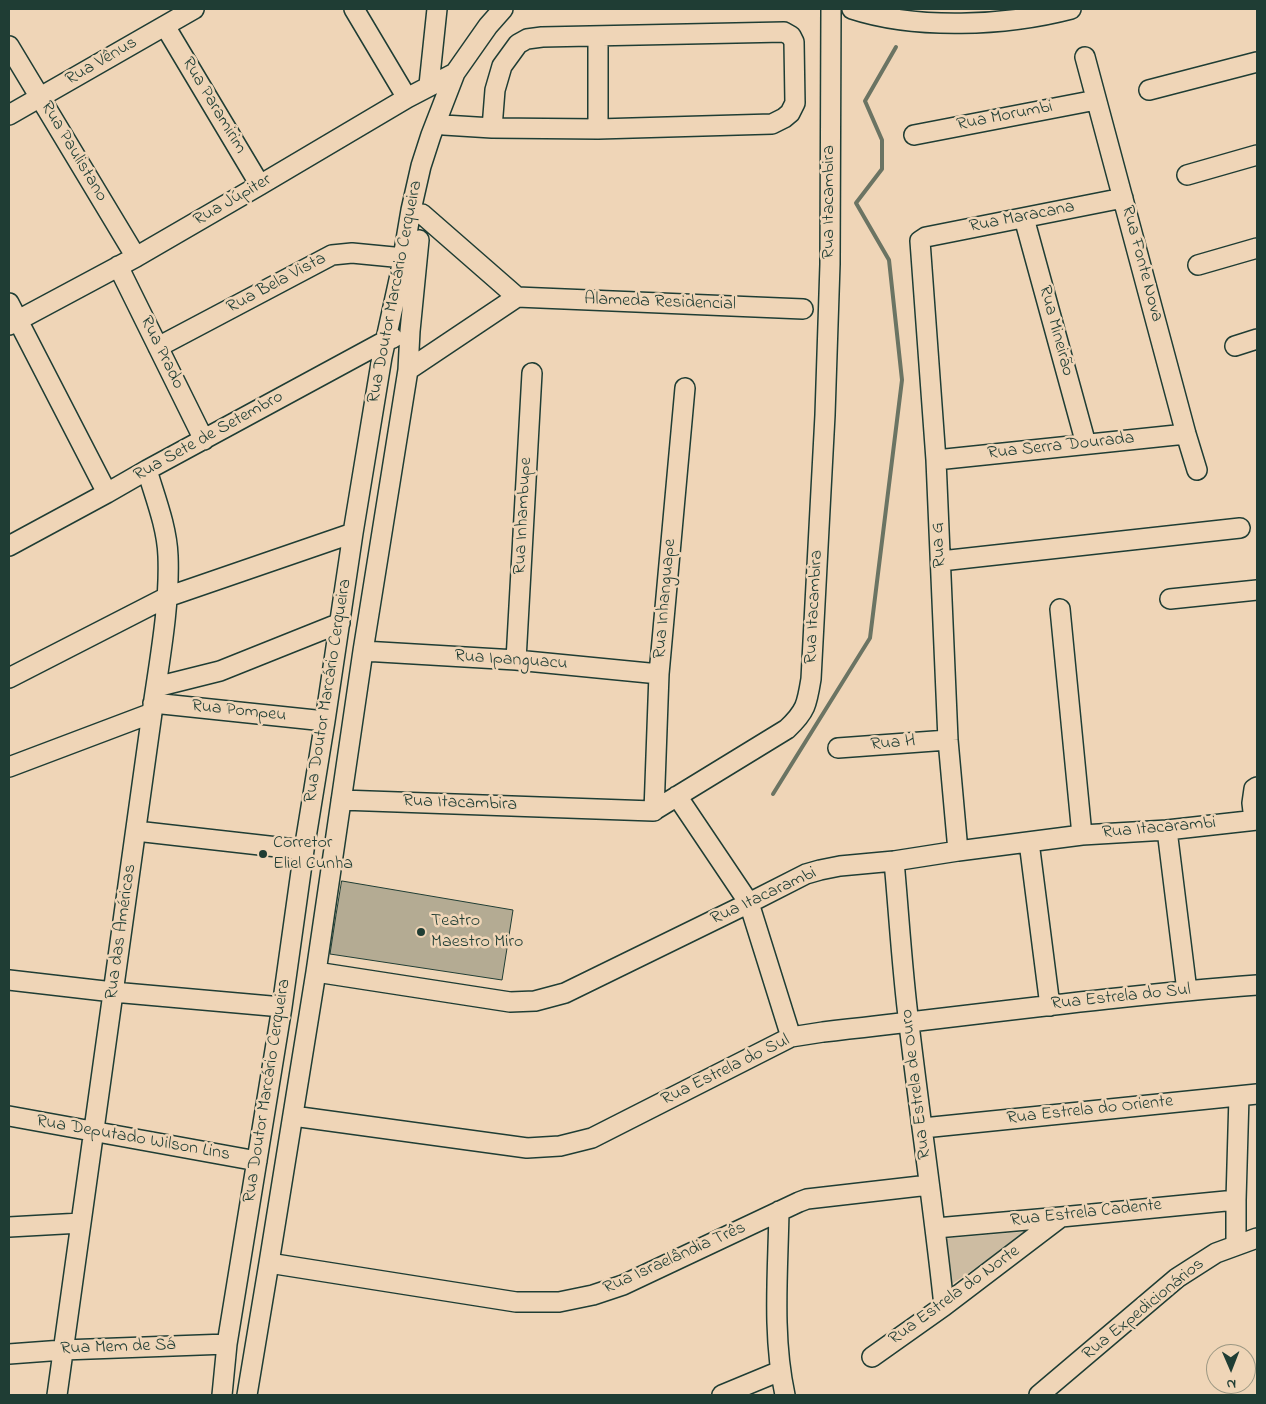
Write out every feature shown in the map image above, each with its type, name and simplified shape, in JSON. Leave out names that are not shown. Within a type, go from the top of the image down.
[{"type":"street","name":"Rua Vênus","points":[[9,115],[172,18],[194,9]]},
{"type":"street","points":[[354,9],[407,98]]},
{"type":"street","points":[[429,85],[437,9]]},
{"type":"street","name":"Rua Doutor Marcário Cerqueira","points":[[222,1395],[227,1344],[282,1006],[353,533],[382,357],[404,258],[411,210],[421,166],[455,73],[488,26],[503,9]]},
{"type":"street","name":"Rua Doutor Marcário Cerqueira","points":[[247,1395],[316,972],[363,651],[408,370],[416,260],[422,214],[439,138],[466,77],[496,32],[518,9]]},
{"type":"street","name":"Rua Itacambira","points":[[341,800],[654,811],[787,729],[798,718],[807,703],[812,679],[825,406],[830,264],[831,9]]},
{"type":"street","points":[[852,9],[888,18],[922,22],[968,23],[1045,16],[1071,9]]},
{"type":"street","name":"Rua Paramirim","points":[[172,18],[260,185]]},
{"type":"street","points":[[444,125],[492,128],[598,129],[772,124],[790,113],[795,103],[794,42],[791,36],[784,32],[542,36],[527,39],[518,44],[502,66],[498,76],[492,128]]},
{"type":"street","points":[[598,36],[598,129]]},
{"type":"street","name":"Rua Paulistano","points":[[9,46],[136,257]]},
{"type":"street","name":"Rua Fonte Nova","points":[[1085,57],[1197,470]]},
{"type":"street","points":[[1149,90],[1257,62]]},
{"type":"street","name":"Rua Júpiter","points":[[13,322],[136,257],[429,85],[455,73]]},
{"type":"street","name":"Rua Morumbi","points":[[914,135],[1096,100]]},
{"type":"street","points":[[1187,175],[1257,156]]},
{"type":"street","name":"Rua Maracana","points":[[921,239],[1123,198]]},
{"type":"street","points":[[408,370],[517,297],[422,214]]},
{"type":"street","name":"Rua Mineirão","points":[[1024,218],[1086,444]]},
{"type":"street","name":"Rua G","points":[[921,239],[920,249],[936,460],[948,740],[958,850]]},
{"type":"street","points":[[1198,265],[1257,248]]},
{"type":"street","name":"Rua Bela Vista","points":[[158,347],[332,255],[345,252],[404,258]]},
{"type":"street","name":"Rua Prado","points":[[118,266],[204,440]]},
{"type":"street","name":"Alameda Residencial","points":[[517,297],[804,309]]},
{"type":"street","points":[[9,303],[13,322],[107,493]]},
{"type":"street","name":"Rua Sete de Setembro","points":[[9,546],[385,341],[410,331]]},
{"type":"street","points":[[1235,346],[1257,339]]},
{"type":"street","name":"Rua Inhambupe","points":[[516,660],[532,373]]},
{"type":"street","name":"Rua Inhanguape","points":[[654,811],[659,674],[685,388]]},
{"type":"street","name":"Rua Serra Dourada","points":[[936,460],[1186,434]]},
{"type":"street","name":"Rua das Américas","points":[[57,1395],[167,597],[168,555],[166,540],[147,470]]},
{"type":"street","points":[[941,561],[1240,528]]},
{"type":"street","points":[[9,678],[167,597],[353,533]]},
{"type":"street","points":[[1170,599],[1257,590]]},
{"type":"street","points":[[1060,608],[1082,835]]},
{"type":"street","points":[[9,767],[220,671],[340,623]]},
{"type":"street","name":"Rua Ipanguacu","points":[[363,651],[516,660],[659,674]]},
{"type":"street","name":"Rua Pompeu","points":[[154,701],[326,721]]},
{"type":"street","name":"Rua H","points":[[838,748],[948,740]]},
{"type":"street","points":[[1256,820],[1252,803],[1254,789],[1257,787]]},
{"type":"street","points":[[678,796],[749,903],[791,1037]]},
{"type":"street","name":"Rua Itacarambi","points":[[316,972],[510,1002],[535,1002],[565,993],[806,874],[840,866],[894,861],[958,850],[1082,835],[1167,830],[1256,820]]},
{"type":"street","points":[[308,826],[321,834],[336,834]]},
{"type":"street","points":[[1167,830],[1187,990]]},
{"type":"street","points":[[136,831],[303,859],[310,862],[318,861],[325,864],[330,872]]},
{"type":"street","points":[[1028,842],[1050,1006]]},
{"type":"street","name":"Rua Estrela de Ouro","points":[[894,861],[908,1022],[936,1228],[944,1306]]},
{"type":"street","points":[[9,980],[113,992],[282,1006]]},
{"type":"street","name":"Rua Estrela do Sul","points":[[293,1116],[527,1148],[560,1146],[592,1138],[791,1037],[1187,990],[1257,985]]},
{"type":"street","points":[[1236,1245],[1236,1200],[1248,1095]]},
{"type":"street","name":"Rua Estrela do Oriente","points":[[923,1128],[1248,1095]]},
{"type":"street","name":"Rua Deputado Wilson Lins","points":[[9,1116],[257,1161]]},
{"type":"street","name":"Rua Israelândia Três","points":[[269,1262],[516,1302],[559,1302],[593,1296],[623,1285],[806,1199],[929,1185]]},
{"type":"street","name":"Rua Estrela Cadente","points":[[936,1228],[1236,1200]]},
{"type":"street","points":[[779,1211],[777,1337],[780,1371],[785,1395]]},
{"type":"street","name":"Rua Estrela do Norte","points":[[872,1357],[944,1306],[1061,1217]]},
{"type":"street","points":[[9,1227],[80,1223]]},
{"type":"street","name":"Rua Expedicionários","points":[[1039,1395],[1177,1278],[1216,1254],[1257,1238]]},
{"type":"street","name":"Rua Mem de Sá","points":[[9,1354],[63,1350],[227,1344]]},
{"type":"street","points":[[722,1395],[780,1371]]},
{"type":"shaded area","points":[[1031,1231],[946,1288],[940,1239]]},
{"type":"building","name":"Teatro Maestro Miro","points":[[342,881],[513,910],[502,980],[330,954]]},
{"type":"waterway","points":[[773,794],[870,638],[902,380],[889,260],[856,203],[882,169],[882,140],[865,101],[896,47]]},
{"type":"place","name":"Corretor Eliel Cunha","points":[[263,854]]},
{"type":"place","name":"Teatro Maestro Miro","points":[[421,932]]}]
